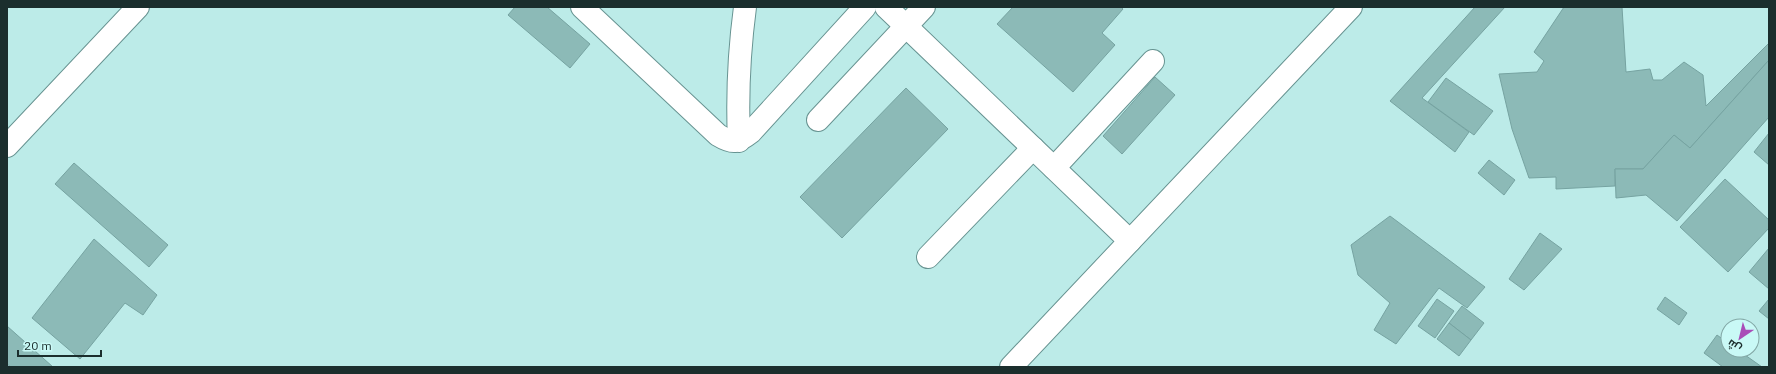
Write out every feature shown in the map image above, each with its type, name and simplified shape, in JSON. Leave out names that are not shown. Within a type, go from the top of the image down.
[{"type":"street","points":[[7,146],[138,7]]},
{"type":"street","points":[[582,7],[718,135],[728,141],[740,141],[751,132],[865,7]]},
{"type":"street","points":[[740,141],[738,72],[745,7]]},
{"type":"street","points":[[886,7],[1130,241]]},
{"type":"street","points":[[818,120],[924,7]]},
{"type":"street","points":[[1011,367],[1347,9]]},
{"type":"street","points":[[1054,168],[1153,62]]},
{"type":"street","points":[[928,257],[1033,148]]},
{"type":"building","points":[[515,7],[547,7],[590,44],[570,68],[508,15]]},
{"type":"building","points":[[1013,7],[1121,7],[1123,9],[1102,33],[1115,45],[1073,92],[997,24]]},
{"type":"building","points":[[1475,7],[1505,7],[1422,98],[1469,132],[1455,152],[1390,101]]},
{"type":"building","points":[[1564,7],[1622,7],[1626,72],[1650,69],[1653,80],[1662,80],[1684,62],[1703,75],[1706,106],[1769,43],[1769,60],[1690,148],[1674,135],[1643,169],[1615,169],[1615,186],[1556,189],[1556,177],[1529,178],[1512,129],[1499,74],[1537,72],[1544,61],[1534,52]]},
{"type":"building","points":[[1769,60],[1769,117],[1677,221],[1646,195],[1616,198],[1615,169],[1643,169],[1674,135],[1690,148]]},
{"type":"building","points":[[1155,77],[1175,95],[1122,154],[1103,136]]},
{"type":"building","points":[[1446,78],[1493,111],[1474,135],[1428,102]]},
{"type":"building","points":[[906,88],[948,129],[842,238],[800,197]]},
{"type":"building","points":[[1769,133],[1769,165],[1754,152]]},
{"type":"building","points":[[1489,160],[1515,180],[1504,195],[1478,173]]},
{"type":"building","points":[[74,163],[168,245],[149,267],[55,184]]},
{"type":"building","points":[[1725,179],[1769,220],[1769,228],[1728,272],[1680,227]]},
{"type":"building","points":[[1390,216],[1485,287],[1467,308],[1439,288],[1396,344],[1374,330],[1390,303],[1358,275],[1351,245]]},
{"type":"building","points":[[1540,233],[1562,249],[1524,290],[1509,279]]},
{"type":"building","points":[[94,239],[157,295],[143,315],[125,303],[80,359],[32,318]]},
{"type":"building","points":[[1769,248],[1769,289],[1749,272]]},
{"type":"building","points":[[1665,297],[1687,313],[1679,325],[1657,309]]},
{"type":"building","points":[[1437,299],[1454,311],[1435,338],[1418,326]]},
{"type":"building","points":[[1769,299],[1769,319],[1759,311]]},
{"type":"building","points":[[1462,306],[1484,323],[1471,340],[1449,323]]},
{"type":"building","points":[[1449,323],[1471,340],[1459,356],[1437,339]]},
{"type":"building","points":[[7,326],[53,367],[11,367],[7,364]]},
{"type":"building","points":[[1717,335],[1720,337],[1720,358],[1749,358],[1762,367],[1723,367],[1704,353]]}]
